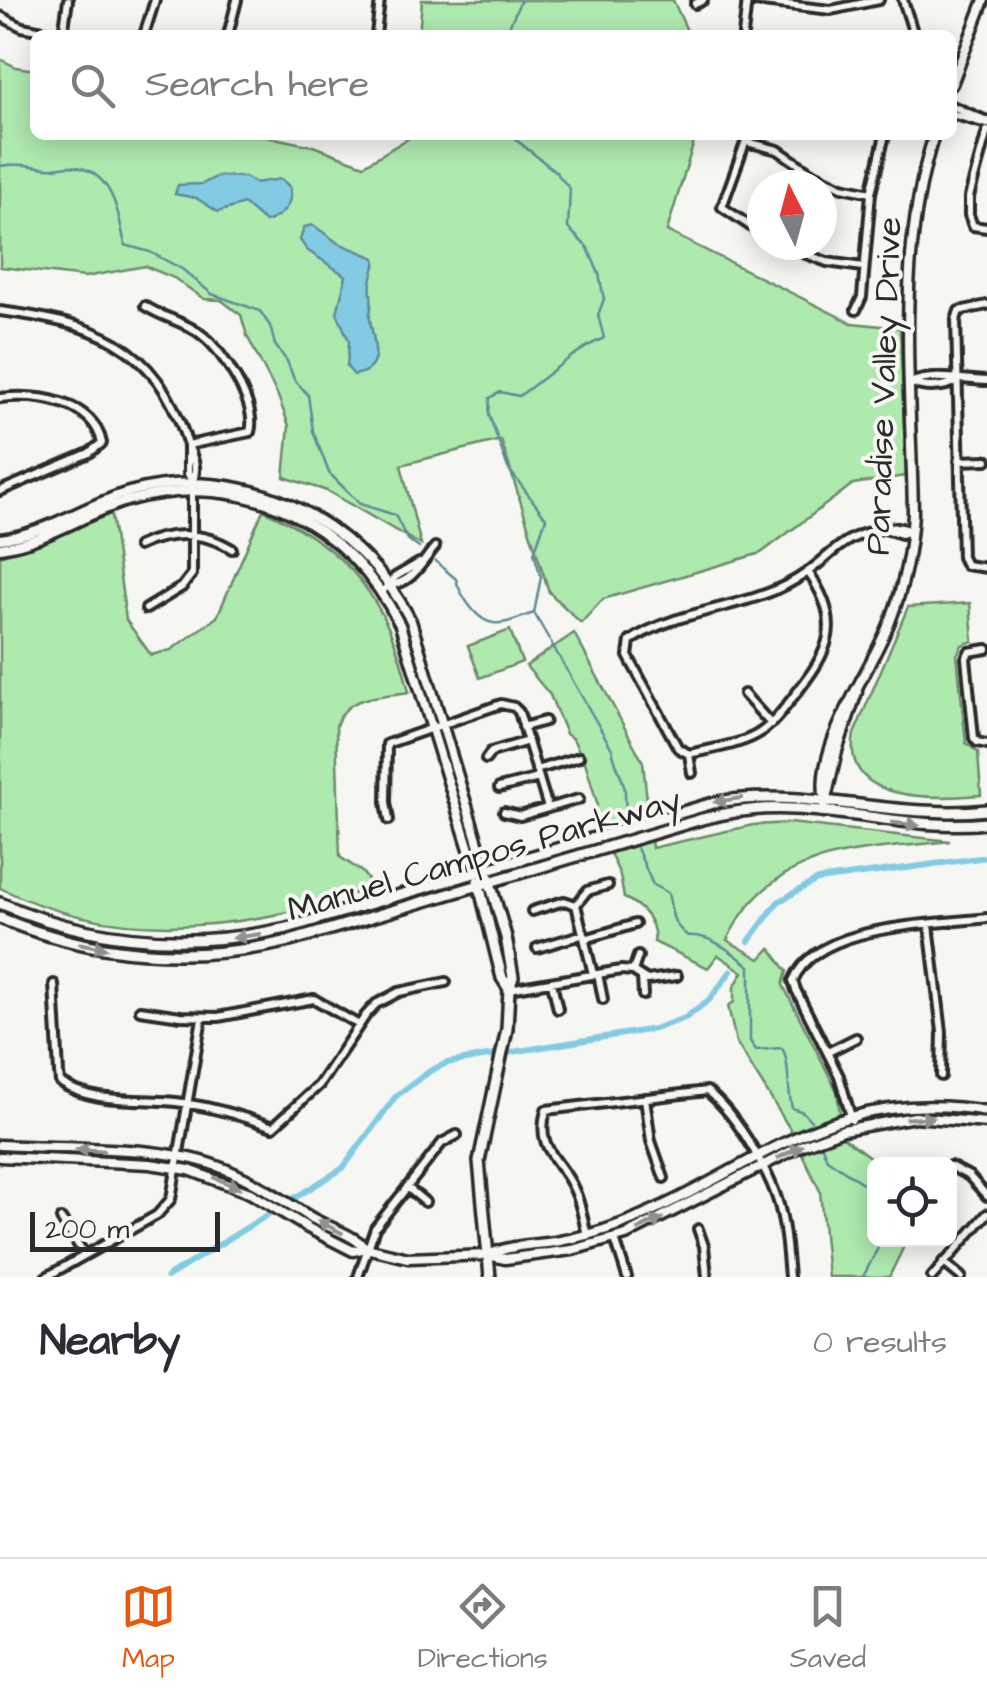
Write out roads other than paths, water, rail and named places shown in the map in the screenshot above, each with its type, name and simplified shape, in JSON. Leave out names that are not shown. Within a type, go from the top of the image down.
[{"type":"main road","name":"Manuel Campos Parkway","points":[[0,902],[96,934],[194,942],[287,928],[716,802],[778,796],[918,813],[987,810]]},
{"type":"main road","name":"Manuel Campos Parkway","points":[[0,918],[94,947],[147,954],[208,954],[290,941],[718,815],[778,808],[916,825],[987,823]]},
{"type":"main road","points":[[481,870],[514,977],[479,1161],[490,1277]]},
{"type":"street","points":[[64,30],[68,0]]},
{"type":"street","points":[[146,30],[155,0]]},
{"type":"street","points":[[229,30],[238,0]]},
{"type":"street","points":[[377,30],[380,0]]},
{"type":"street","points":[[694,4],[703,0]]},
{"type":"street","points":[[743,30],[746,0],[831,10],[878,0]]},
{"type":"street","points":[[903,0],[912,30]]},
{"type":"street","points":[[957,71],[984,0]]},
{"type":"street","points":[[0,16],[37,30]]},
{"type":"street","points":[[957,109],[987,125]]},
{"type":"street","points":[[957,116],[987,125]]},
{"type":"street","points":[[987,125],[968,215],[973,226],[987,228]]},
{"type":"street","points":[[746,140],[722,207],[747,225]]},
{"type":"street","points":[[752,140],[778,150],[810,172],[842,187],[871,193]]},
{"type":"street","points":[[856,310],[862,297],[871,193],[883,140]]},
{"type":"street","name":"Paradise Valley Drive","points":[[823,812],[822,787],[829,749],[891,619],[912,530],[910,263],[933,140]]},
{"type":"street","points":[[822,260],[863,266]]},
{"type":"street","points":[[987,305],[958,311],[957,381],[962,556],[966,566],[987,568]]},
{"type":"street","points":[[145,306],[168,321],[193,329],[210,342],[232,373],[252,417],[250,432],[188,445]]},
{"type":"street","points":[[0,311],[61,320],[100,333],[144,366],[167,394],[194,453],[193,565],[188,581],[146,610]]},
{"type":"street","points":[[910,383],[920,387],[948,386],[957,381],[987,382]]},
{"type":"street","points":[[0,398],[32,396],[64,404],[94,424],[102,443],[78,458],[0,491]]},
{"type":"street","points":[[959,461],[987,460]]},
{"type":"street","points":[[0,540],[44,528],[126,493],[156,486],[192,487],[255,500],[293,514],[334,539],[401,600],[415,631],[444,724],[481,870]]},
{"type":"street","points":[[0,548],[47,536],[129,501],[192,487]]},
{"type":"street","points":[[808,572],[828,610],[829,640],[814,670],[771,724],[749,738],[689,754],[678,748],[628,656],[627,645],[634,638],[661,626],[761,597],[808,572],[855,534],[893,526],[912,530]]},
{"type":"street","points":[[138,546],[162,536],[193,536],[217,540],[232,548]]},
{"type":"street","points":[[386,588],[401,584],[418,571],[420,562],[435,547]]},
{"type":"street","points":[[386,588],[481,870]]},
{"type":"street","points":[[987,649],[968,652],[966,658],[974,738],[987,744]]},
{"type":"street","points":[[744,694],[771,724]]},
{"type":"street","points":[[389,820],[387,744],[508,704],[519,712],[548,808]]},
{"type":"street","points":[[524,727],[545,721]]},
{"type":"street","points":[[486,759],[491,752],[528,741]]},
{"type":"street","points":[[689,754],[692,773]]},
{"type":"street","points":[[498,788],[579,758]]},
{"type":"street","points":[[504,812],[520,816],[580,799]]},
{"type":"street","points":[[576,904],[588,892],[608,885]]},
{"type":"street","points":[[532,911],[564,901],[576,904]]},
{"type":"street","points":[[576,904],[603,999]]},
{"type":"street","points":[[854,1127],[828,1052],[796,990],[796,973],[816,954],[848,938],[987,918]]},
{"type":"street","points":[[537,948],[635,924]]},
{"type":"street","points":[[929,925],[942,1032],[941,1076]]},
{"type":"street","points":[[633,971],[638,956]]},
{"type":"street","points":[[509,988],[633,971],[651,980],[677,976]]},
{"type":"street","points":[[642,978],[643,995]]},
{"type":"street","points":[[54,984],[60,1082],[97,1096],[240,1113],[273,1127],[319,1085],[376,1004],[409,988],[446,982]]},
{"type":"street","points":[[552,982],[558,1008]]},
{"type":"street","points":[[140,1010],[202,1018],[314,999],[359,1025]]},
{"type":"street","points":[[46,1277],[166,1208],[178,1168],[202,1018]]},
{"type":"street","points":[[828,1052],[856,1038]]},
{"type":"street","points":[[587,1235],[573,1186],[552,1158],[544,1139],[546,1110],[707,1091],[732,1118],[761,1167],[782,1215],[789,1277]]},
{"type":"street","points":[[645,1098],[650,1141],[664,1178]]},
{"type":"street","points":[[488,1255],[504,1247],[587,1235],[640,1216],[795,1136],[851,1116],[914,1106],[987,1111]]},
{"type":"street","points":[[0,1157],[178,1168],[232,1184],[353,1250],[366,1248],[408,1258],[488,1255],[505,1259],[555,1253],[615,1239],[819,1138],[854,1127],[915,1118],[987,1123]]},
{"type":"street","points":[[358,1277],[375,1228],[442,1143],[457,1134]]},
{"type":"street","points":[[0,1145],[180,1156],[236,1174],[366,1248]]},
{"type":"street","points":[[957,1170],[969,1176],[987,1196]]},
{"type":"street","points":[[407,1187],[425,1202]]},
{"type":"street","points":[[932,1277],[987,1214]]},
{"type":"street","points":[[61,1218],[85,1255]]},
{"type":"street","points":[[698,1229],[707,1277]]},
{"type":"street","points":[[615,1239],[627,1277]]},
{"type":"street","points":[[942,1262],[962,1277]]},
{"type":"water","points":[[218,176],[245,177],[255,183],[281,179],[290,187],[288,205],[281,214],[265,222],[244,204],[218,212],[196,198],[175,194],[178,185],[202,184]]},
{"type":"water","points":[[313,225],[338,243],[375,258],[370,320],[375,357],[365,371],[354,375],[347,367],[349,341],[337,313],[346,276],[307,250],[300,240],[304,227]]},
{"type":"waterway","points":[[507,30],[521,0]]},
{"type":"waterway","points":[[516,140],[555,171],[570,189],[568,228],[588,248],[599,274],[604,299],[598,315],[604,338],[519,396],[500,392],[490,398],[489,415],[508,468],[546,518],[534,553],[541,577],[534,613],[612,749],[625,787],[627,817]]},
{"type":"waterway","points":[[0,166],[71,166],[96,175],[111,195],[125,245],[150,252],[182,269],[212,294],[260,311],[294,379],[308,395],[313,431],[329,473],[360,504],[395,515],[407,539],[419,548]]},
{"type":"waterway","points":[[435,561],[456,579],[475,612],[489,622],[504,623],[534,613]]},
{"type":"waterway","points":[[637,848],[653,885],[668,893],[678,927],[688,936],[713,941],[750,966],[750,1041],[756,1050],[782,1048],[792,1108],[811,1121]]},
{"type":"waterway","points":[[749,941],[778,902],[817,880],[987,857]]},
{"type":"waterway","points":[[167,1277],[343,1168],[396,1096],[430,1071],[447,1063],[654,1029],[685,1018],[710,999],[731,971]]},
{"type":"waterway","points":[[821,1144],[827,1159],[867,1186]]},
{"type":"waterway","points":[[863,1277],[878,1247]]}]
